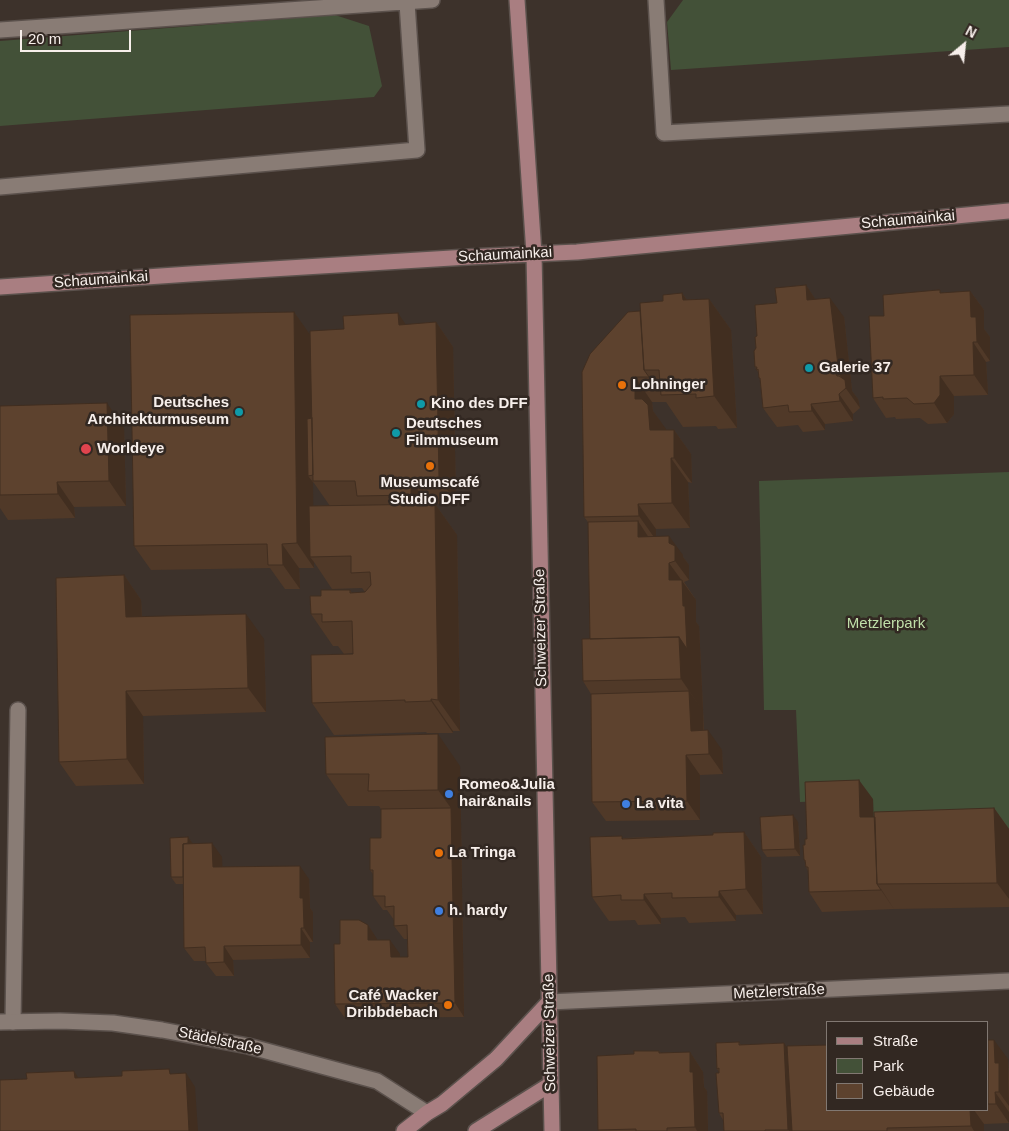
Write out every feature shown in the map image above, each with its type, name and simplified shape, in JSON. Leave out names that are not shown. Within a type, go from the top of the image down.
[{"type":"main road","name":"Schweizer Straße","points":[[517,0],[534,254],[552,1131]]},
{"type":"main road","name":"Schaumainkai","points":[[0,288],[210,272],[576,252],[1009,211]]},
{"type":"main road","points":[[404,1131],[442,1104],[496,1059],[549,1002]]},
{"type":"main road","points":[[476,1131],[551,1084]]},
{"type":"street","points":[[0,30],[432,0]]},
{"type":"street","points":[[656,0],[664,133],[1009,114]]},
{"type":"street","points":[[0,187],[417,150],[407,3]]},
{"type":"street","points":[[6,1022],[18,710]]},
{"type":"street","name":"Metzlerstraße","points":[[549,1002],[1009,981]]},
{"type":"street","name":"Städelstraße","points":[[6,1022],[60,1021],[113,1023],[248,1046],[377,1081],[427,1113]]},
{"type":"green space","points":[[683,0],[1009,0],[1009,47],[671,70],[667,22]]},
{"type":"green space","points":[[335,15],[369,26],[382,86],[374,97],[0,126],[0,41]]},
{"type":"green space","name":"Metzlerpark","points":[[1009,472],[1009,832],[874,837],[873,799],[800,802],[796,710],[764,710],[759,481]]},
{"type":"building","name":"Galerie 37","points":[[806,285],[807,300],[830,298],[839,374],[836,374],[845,380],[846,388],[839,394],[840,401],[811,404],[812,411],[789,412],[788,405],[763,408],[760,378],[758,369],[756,370],[757,367],[755,367],[754,351],[756,348],[755,337],[757,336],[755,305],[777,303],[775,288]]},
{"type":"building","points":[[940,290],[940,293],[970,291],[971,317],[976,317],[977,342],[973,342],[974,375],[940,376],[940,395],[934,403],[914,404],[907,398],[873,398],[869,316],[884,316],[883,295]]},
{"type":"building","points":[[682,293],[683,300],[709,299],[714,396],[696,398],[696,394],[661,395],[659,370],[644,370],[640,303],[663,301],[663,295]]},
{"type":"building","points":[[640,311],[644,370],[649,377],[635,377],[635,399],[642,399],[648,405],[650,430],[674,430],[674,458],[671,458],[672,503],[638,504],[639,516],[584,517],[582,372],[590,354],[628,312]]},
{"type":"building","points":[[294,312],[297,543],[282,544],[283,565],[268,565],[267,544],[134,546],[130,315]]},
{"type":"building","points":[[398,313],[399,325],[436,322],[439,478],[411,480],[411,495],[357,496],[355,481],[313,481],[310,331],[344,329],[343,316]]},
{"type":"building","points":[[107,403],[109,481],[57,482],[58,494],[0,495],[0,406]]},
{"type":"building","points":[[312,418],[313,475],[308,476],[307,419]]},
{"type":"building","points":[[435,504],[438,700],[312,703],[311,655],[353,654],[352,621],[322,622],[322,614],[311,614],[310,596],[321,596],[321,590],[350,590],[350,593],[365,592],[371,585],[370,572],[351,573],[351,556],[310,557],[309,506]]},
{"type":"building","points":[[638,521],[638,537],[669,536],[669,543],[675,546],[675,561],[669,563],[669,580],[682,580],[687,649],[679,637],[590,639],[588,522]]},
{"type":"building","points":[[124,575],[126,617],[246,614],[248,688],[126,691],[127,759],[59,762],[56,578]]},
{"type":"building","points":[[679,637],[681,679],[583,681],[582,639]]},
{"type":"building","points":[[689,691],[691,731],[708,730],[709,754],[686,755],[687,801],[592,802],[591,694]]},
{"type":"building","points":[[438,734],[438,790],[368,791],[369,774],[326,774],[325,737]]},
{"type":"building","points":[[859,780],[860,817],[875,817],[877,884],[881,890],[809,892],[808,867],[806,867],[804,860],[803,845],[805,845],[805,839],[807,839],[805,782]]},
{"type":"building","points":[[451,808],[455,1003],[335,1004],[334,944],[340,944],[340,920],[359,920],[368,925],[368,940],[390,940],[391,957],[408,957],[407,925],[394,926],[394,906],[385,907],[385,896],[373,896],[373,870],[370,870],[370,838],[381,838],[381,809]]},
{"type":"building","points":[[994,808],[997,883],[877,884],[874,812]]},
{"type":"building","points":[[793,815],[795,849],[762,850],[760,817]]},
{"type":"building","points":[[744,832],[746,889],[719,891],[719,897],[672,898],[672,893],[644,894],[644,900],[621,900],[621,895],[592,897],[590,837],[622,836],[622,839]]},
{"type":"building","points":[[188,837],[188,843],[183,844],[183,877],[171,877],[170,838]]},
{"type":"building","points":[[212,843],[213,867],[300,866],[300,898],[303,898],[304,928],[301,928],[301,945],[224,946],[224,962],[206,963],[205,947],[184,948],[183,844]]},
{"type":"building","points":[[989,1040],[994,1040],[995,1063],[999,1063],[999,1092],[995,1092],[996,1104],[989,1104]]},
{"type":"building","points":[[739,1042],[739,1045],[784,1043],[788,1130],[724,1131],[723,1113],[719,1113],[716,1073],[719,1073],[719,1068],[717,1069],[716,1043]]},
{"type":"building","points":[[826,1045],[826,1111],[970,1111],[971,1126],[887,1128],[887,1131],[792,1131],[787,1046]]},
{"type":"building","points":[[634,1051],[659,1051],[659,1053],[690,1052],[690,1072],[693,1072],[695,1127],[667,1128],[667,1131],[636,1131],[636,1129],[598,1130],[597,1056],[634,1054]]},
{"type":"building","points":[[169,1069],[170,1074],[186,1073],[189,1131],[0,1131],[0,1080],[27,1079],[26,1073],[74,1071],[75,1078],[122,1076],[122,1071]]},
{"type":"place","name":"Galerie 37","points":[[809,368]]},
{"type":"place","name":"Lohninger","points":[[622,385]]},
{"type":"place","name":"Kino des DFF","points":[[421,404]]},
{"type":"place","name":"Deutsches Architekturmuseum","points":[[239,412]]},
{"type":"place","name":"Deutsches Filmmuseum","points":[[396,433]]},
{"type":"place","name":"Worldeye","points":[[86,449]]},
{"type":"place","name":"Museumscafé Studio DFF","points":[[430,466]]},
{"type":"place","name":"Romeo&Julia hair&nails","points":[[449,794]]},
{"type":"place","name":"La vita","points":[[626,804]]},
{"type":"place","name":"La Tringa","points":[[439,853]]},
{"type":"place","name":"h. hardy","points":[[439,911]]},
{"type":"place","name":"Café Wacker Dribbdebach","points":[[448,1005]]}]
